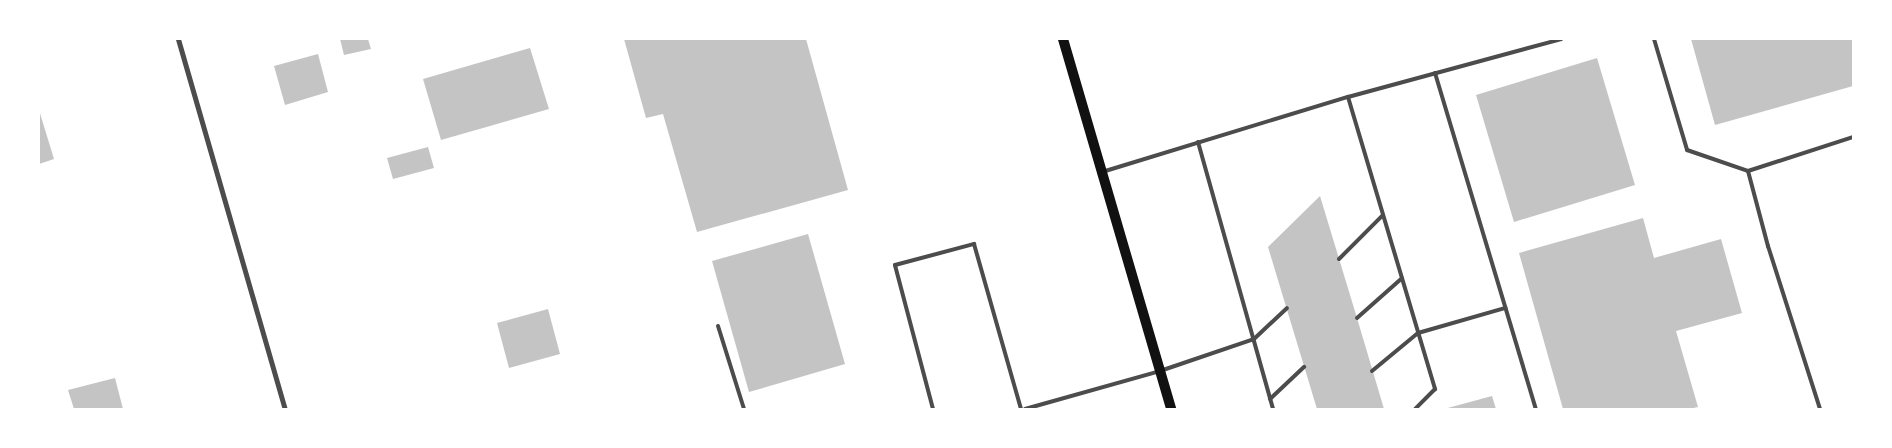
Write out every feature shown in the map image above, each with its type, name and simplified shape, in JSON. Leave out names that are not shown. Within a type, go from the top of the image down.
[{"type":"main road","points":[[1063,39],[1171,409]]},
{"type":"street","points":[[178,39],[285,409]]},
{"type":"lane","points":[[1102,172],[1348,97],[1561,39]]},
{"type":"lane","points":[[1654,39],[1687,150],[1748,170],[1853,137]]},
{"type":"lane","points":[[1435,73],[1536,409]]},
{"type":"lane","points":[[1348,97],[1435,389],[1415,409]]},
{"type":"lane","points":[[1198,142],[1273,409]]},
{"type":"lane","points":[[1748,170],[1768,246],[1820,409]]},
{"type":"lane","points":[[1339,258],[1383,215]]},
{"type":"lane","points":[[933,409],[895,265],[974,244],[1021,409]]},
{"type":"lane","points":[[1357,318],[1402,278]]},
{"type":"lane","points":[[1025,409],[1160,371],[1254,339],[1287,308]]},
{"type":"lane","points":[[1372,371],[1418,333],[1505,308]]},
{"type":"lane","points":[[718,326],[744,409]]},
{"type":"lane","points":[[1270,399],[1304,367]]},
{"type":"building","points":[[340,39],[368,39],[371,49],[344,55]]},
{"type":"building","points":[[624,39],[806,39],[848,190],[697,232],[663,114],[646,118]]},
{"type":"building","points":[[1691,39],[1853,39],[1853,86],[1715,125]]},
{"type":"building","points":[[530,48],[549,109],[441,140],[423,79]]},
{"type":"building","points":[[318,54],[328,92],[285,105],[274,66]]},
{"type":"building","points":[[1597,58],[1635,185],[1514,222],[1476,95]]},
{"type":"building","points":[[39,110],[54,159],[39,164]]},
{"type":"building","points":[[428,147],[434,168],[393,179],[387,158]]},
{"type":"building","points":[[1320,196],[1384,409],[1317,409],[1268,247]]},
{"type":"building","points":[[1643,218],[1654,258],[1721,239],[1742,313],[1676,331],[1698,407],[1689,409],[1563,409],[1519,253]]},
{"type":"building","points":[[808,234],[845,364],[749,392],[712,261]]},
{"type":"building","points":[[548,309],[560,354],[509,368],[497,323]]},
{"type":"building","points":[[115,378],[123,409],[74,409],[68,390]]},
{"type":"building","points":[[1492,396],[1496,409],[1444,409]]}]
